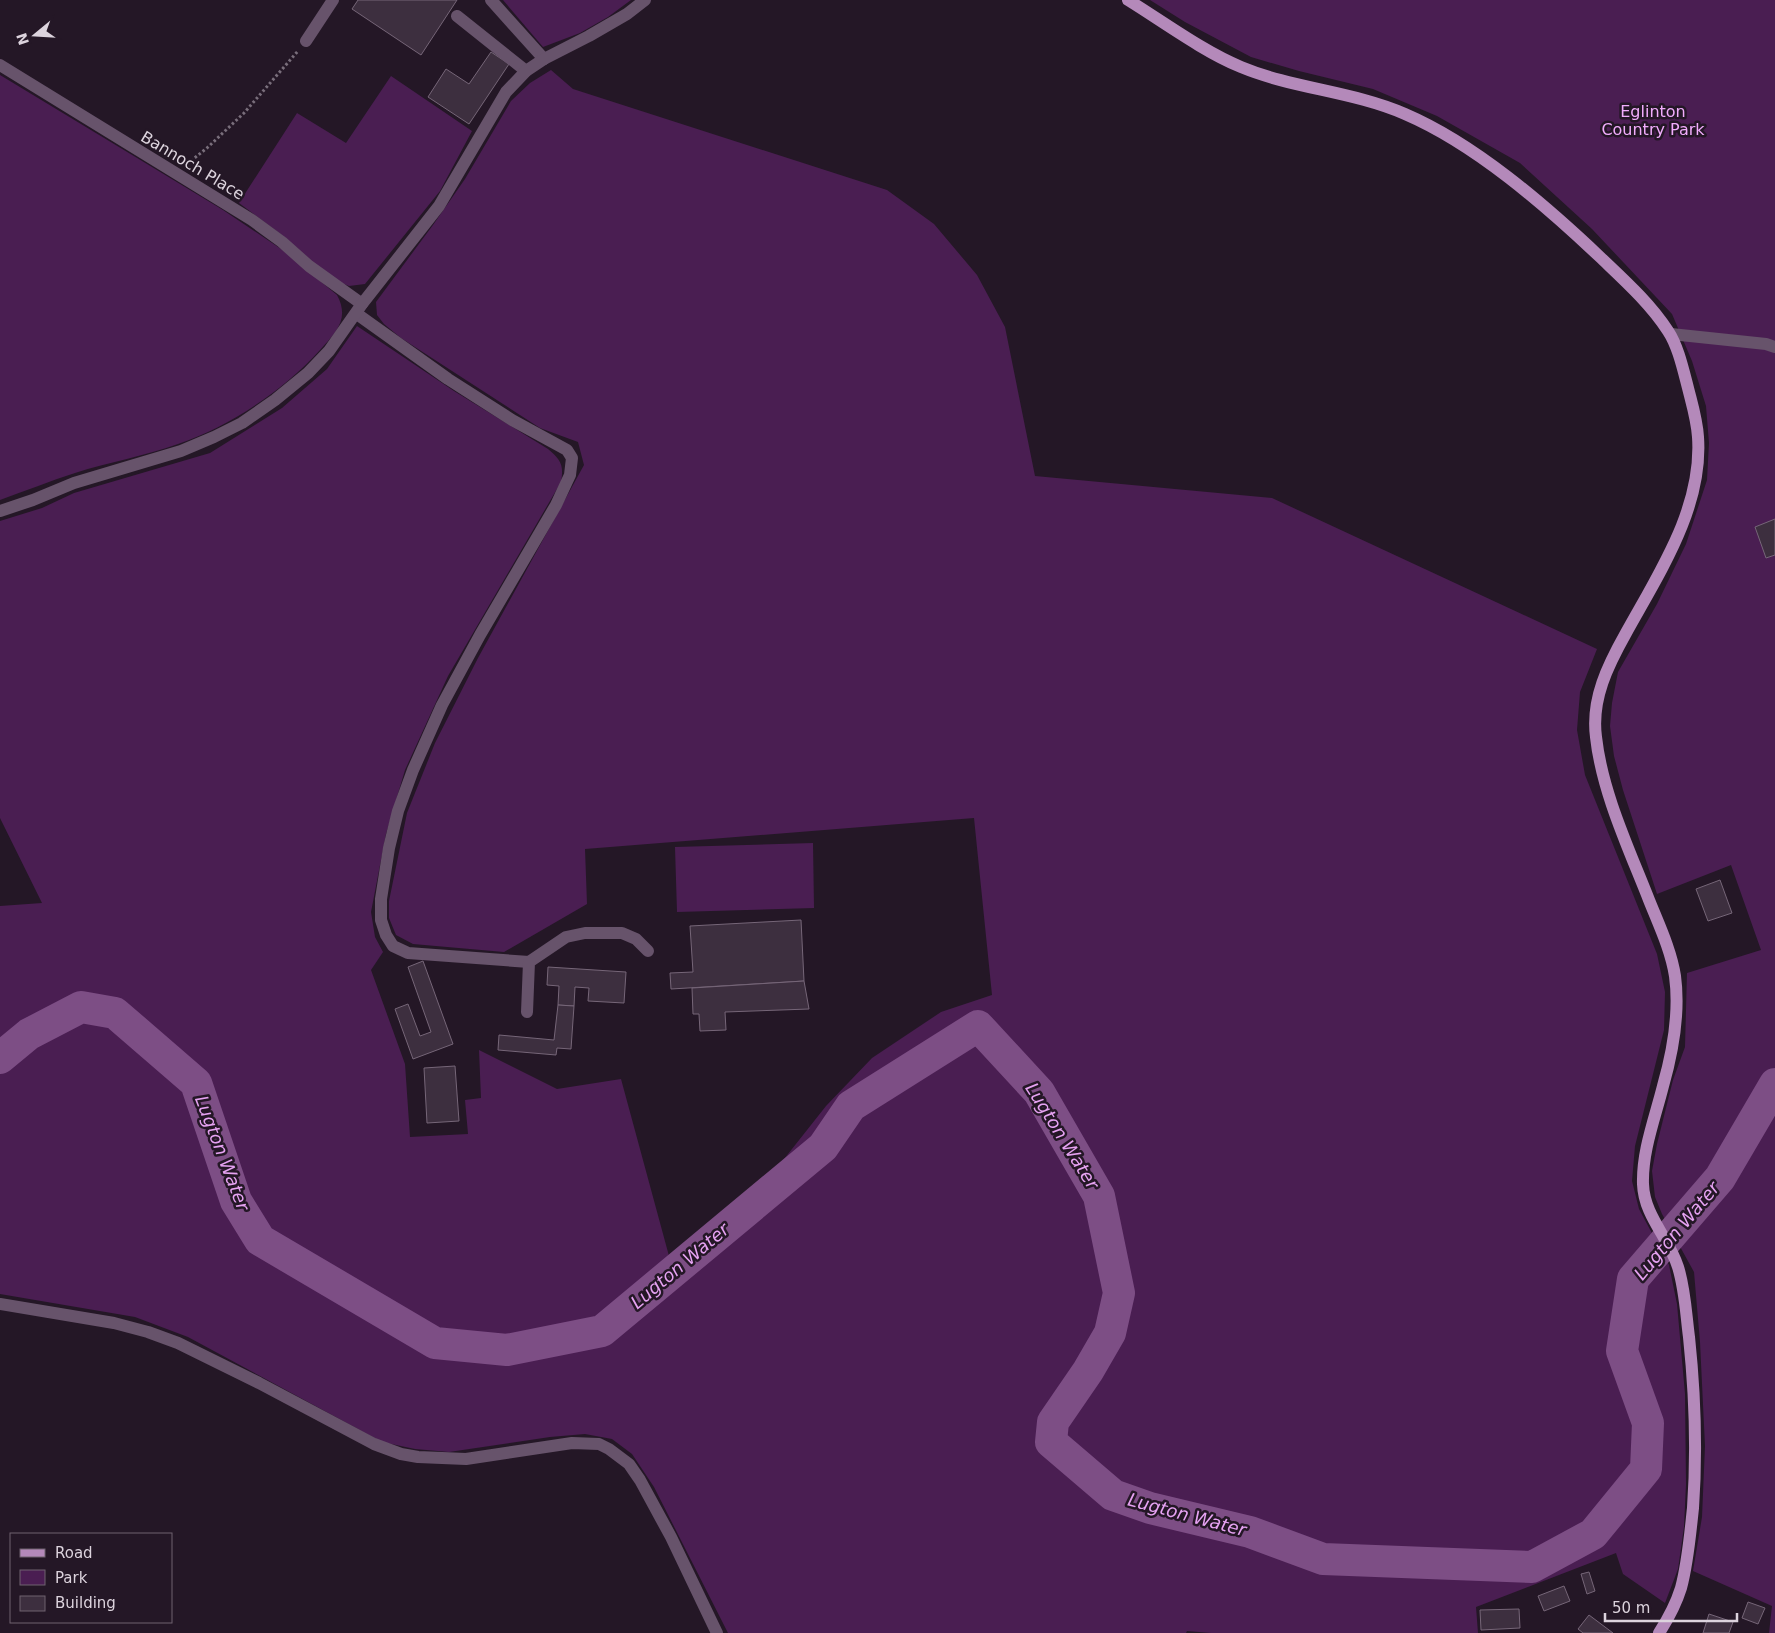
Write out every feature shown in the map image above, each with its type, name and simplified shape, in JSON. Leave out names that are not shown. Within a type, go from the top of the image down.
[{"type":"main road","points":[[1128,0],[1203,47],[1238,66],[1275,78],[1373,101],[1410,116],[1455,141],[1512,181],[1585,242],[1646,304],[1671,334],[1694,411],[1698,441],[1693,492],[1681,527],[1666,559],[1609,663],[1601,684],[1595,734],[1603,772],[1617,817],[1668,947],[1675,978],[1675,1032],[1644,1165],[1643,1183],[1645,1200],[1656,1226],[1672,1253],[1682,1285],[1696,1427],[1690,1545],[1681,1586],[1673,1609],[1659,1633]]},
{"type":"street","points":[[306,41],[333,0]]},
{"type":"street","points":[[491,0],[544,59]]},
{"type":"street","points":[[0,511],[74,483],[181,451],[214,438],[242,423],[275,400],[308,373],[329,351],[439,206],[506,92],[526,71],[544,59],[627,14],[645,0]]},
{"type":"street","points":[[457,16],[526,71]]},
{"type":"street","name":"Bannoch Place","points":[[0,65],[252,220],[282,242],[359,309],[448,379],[512,420],[567,450],[572,458],[570,475],[556,505],[480,635],[442,705],[413,770],[398,811],[380,899],[386,935],[393,946],[408,953],[529,962]]},
{"type":"street","points":[[1671,334],[1766,344],[1775,347]]},
{"type":"street","points":[[528,1012],[529,962],[566,937],[585,933],[622,933],[636,939],[648,951]]},
{"type":"street","points":[[0,1304],[114,1323],[178,1342],[374,1444],[401,1454],[426,1458],[466,1459],[572,1443],[599,1444],[629,1464],[640,1480],[671,1537],[717,1633]]},
{"type":"path","points":[[175,173],[207,148],[244,114],[306,41]]},
{"type":"green space","points":[[503,0],[631,0],[608,17],[580,33],[543,47]]},
{"type":"green space","name":"Eglinton Country Park","points":[[1150,0],[1775,0],[1775,1633],[1769,1633],[1772,1606],[1693,1571],[1702,1517],[1705,1446],[1700,1342],[1694,1272],[1662,1214],[1655,1197],[1652,1171],[1673,1080],[1685,1047],[1687,973],[1761,950],[1731,865],[1657,894],[1623,790],[1614,756],[1610,726],[1618,672],[1657,604],[1686,544],[1707,480],[1709,443],[1706,406],[1692,361],[1672,314],[1592,229],[1520,163],[1437,116],[1373,89],[1251,57],[1185,22]]},
{"type":"green space","points":[[551,70],[573,89],[887,190],[934,224],[977,275],[1005,327],[1035,476],[1272,498],[1597,649],[1580,692],[1577,730],[1585,775],[1657,954],[1665,992],[1664,1030],[1635,1146],[1632,1181],[1639,1209],[1669,1265],[1677,1304],[1685,1394],[1686,1484],[1684,1527],[1678,1569],[1665,1603],[1623,1574],[1616,1553],[1476,1607],[1478,1633],[1211,1633],[1187,1631],[1186,1633],[728,1633],[654,1487],[632,1454],[612,1439],[585,1434],[550,1437],[449,1452],[415,1449],[382,1442],[188,1337],[135,1317],[0,1294],[0,906],[42,903],[0,818],[0,521],[42,508],[74,493],[210,453],[282,408],[327,369],[357,326],[454,391],[548,449],[556,456],[562,467],[561,482],[448,676],[405,770],[386,834],[371,912],[375,937],[383,952],[371,970],[405,1064],[410,1137],[468,1134],[465,1100],[481,1098],[479,1050],[557,1089],[621,1079],[669,1256],[773,1173],[826,1106],[872,1058],[941,1012],[992,995],[974,818],[585,849],[587,904],[504,952],[413,944],[396,935],[389,918],[389,901],[407,813],[435,743],[478,658],[584,465],[578,442],[540,428],[401,338],[384,324],[377,315],[376,302],[465,179],[511,101],[530,83]]},
{"type":"green space","points":[[0,75],[223,210],[284,251],[337,295],[341,304],[342,318],[336,331],[306,365],[255,406],[217,428],[178,444],[75,473],[0,500]]},
{"type":"green space","points":[[391,76],[472,131],[440,191],[365,284],[349,286],[332,279],[282,235],[239,203],[297,113],[346,143]]},
{"type":"green space","points":[[813,843],[814,908],[677,912],[675,847]]},
{"type":"building","points":[[358,0],[457,0],[421,55],[352,9]]},
{"type":"building","points":[[491,52],[509,64],[469,124],[428,97],[446,69],[469,84]]},
{"type":"building","points":[[1775,519],[1775,555],[1766,558],[1755,527]]},
{"type":"building","points":[[1720,880],[1732,913],[1708,921],[1696,889]]},
{"type":"building","points":[[801,920],[804,981],[671,989],[670,973],[693,972],[690,926]]},
{"type":"building","points":[[423,961],[453,1044],[413,1059],[395,1009],[408,1004],[420,1036],[431,1032],[408,967]]},
{"type":"building","points":[[548,967],[626,972],[624,1003],[588,1001],[589,988],[575,987],[574,1006],[558,1005],[559,986],[547,985]]},
{"type":"building","points":[[804,981],[809,1009],[725,1012],[726,1030],[700,1031],[699,1014],[693,1014],[692,988]]},
{"type":"building","points":[[558,1005],[574,1006],[571,1049],[557,1048],[556,1055],[498,1050],[499,1035],[554,1040]]},
{"type":"building","points":[[455,1066],[459,1121],[427,1123],[424,1068]]},
{"type":"building","points":[[1589,1572],[1595,1591],[1587,1594],[1581,1574]]},
{"type":"building","points":[[1564,1586],[1570,1601],[1544,1611],[1538,1596]]},
{"type":"building","points":[[1748,1602],[1765,1608],[1758,1624],[1742,1618]]},
{"type":"building","points":[[1519,1609],[1520,1628],[1481,1630],[1480,1610]]},
{"type":"building","points":[[1709,1614],[1733,1622],[1729,1633],[1703,1633]]},
{"type":"building","points":[[1589,1615],[1613,1633],[1583,1633],[1578,1629]]},
{"type":"waterway","name":"Lugton Water","points":[[0,1058],[29,1034],[81,1007],[115,1013],[196,1083],[236,1201],[260,1240],[435,1343],[507,1350],[602,1331],[823,1147],[851,1106],[978,1026],[1039,1092],[1099,1196],[1119,1293],[1110,1333],[1088,1371],[1053,1422],[1051,1442],[1113,1495],[1150,1508],[1250,1532],[1323,1559],[1532,1567],[1593,1534],[1646,1469],[1648,1423],[1622,1351],[1633,1279],[1720,1178],[1775,1084]]}]
